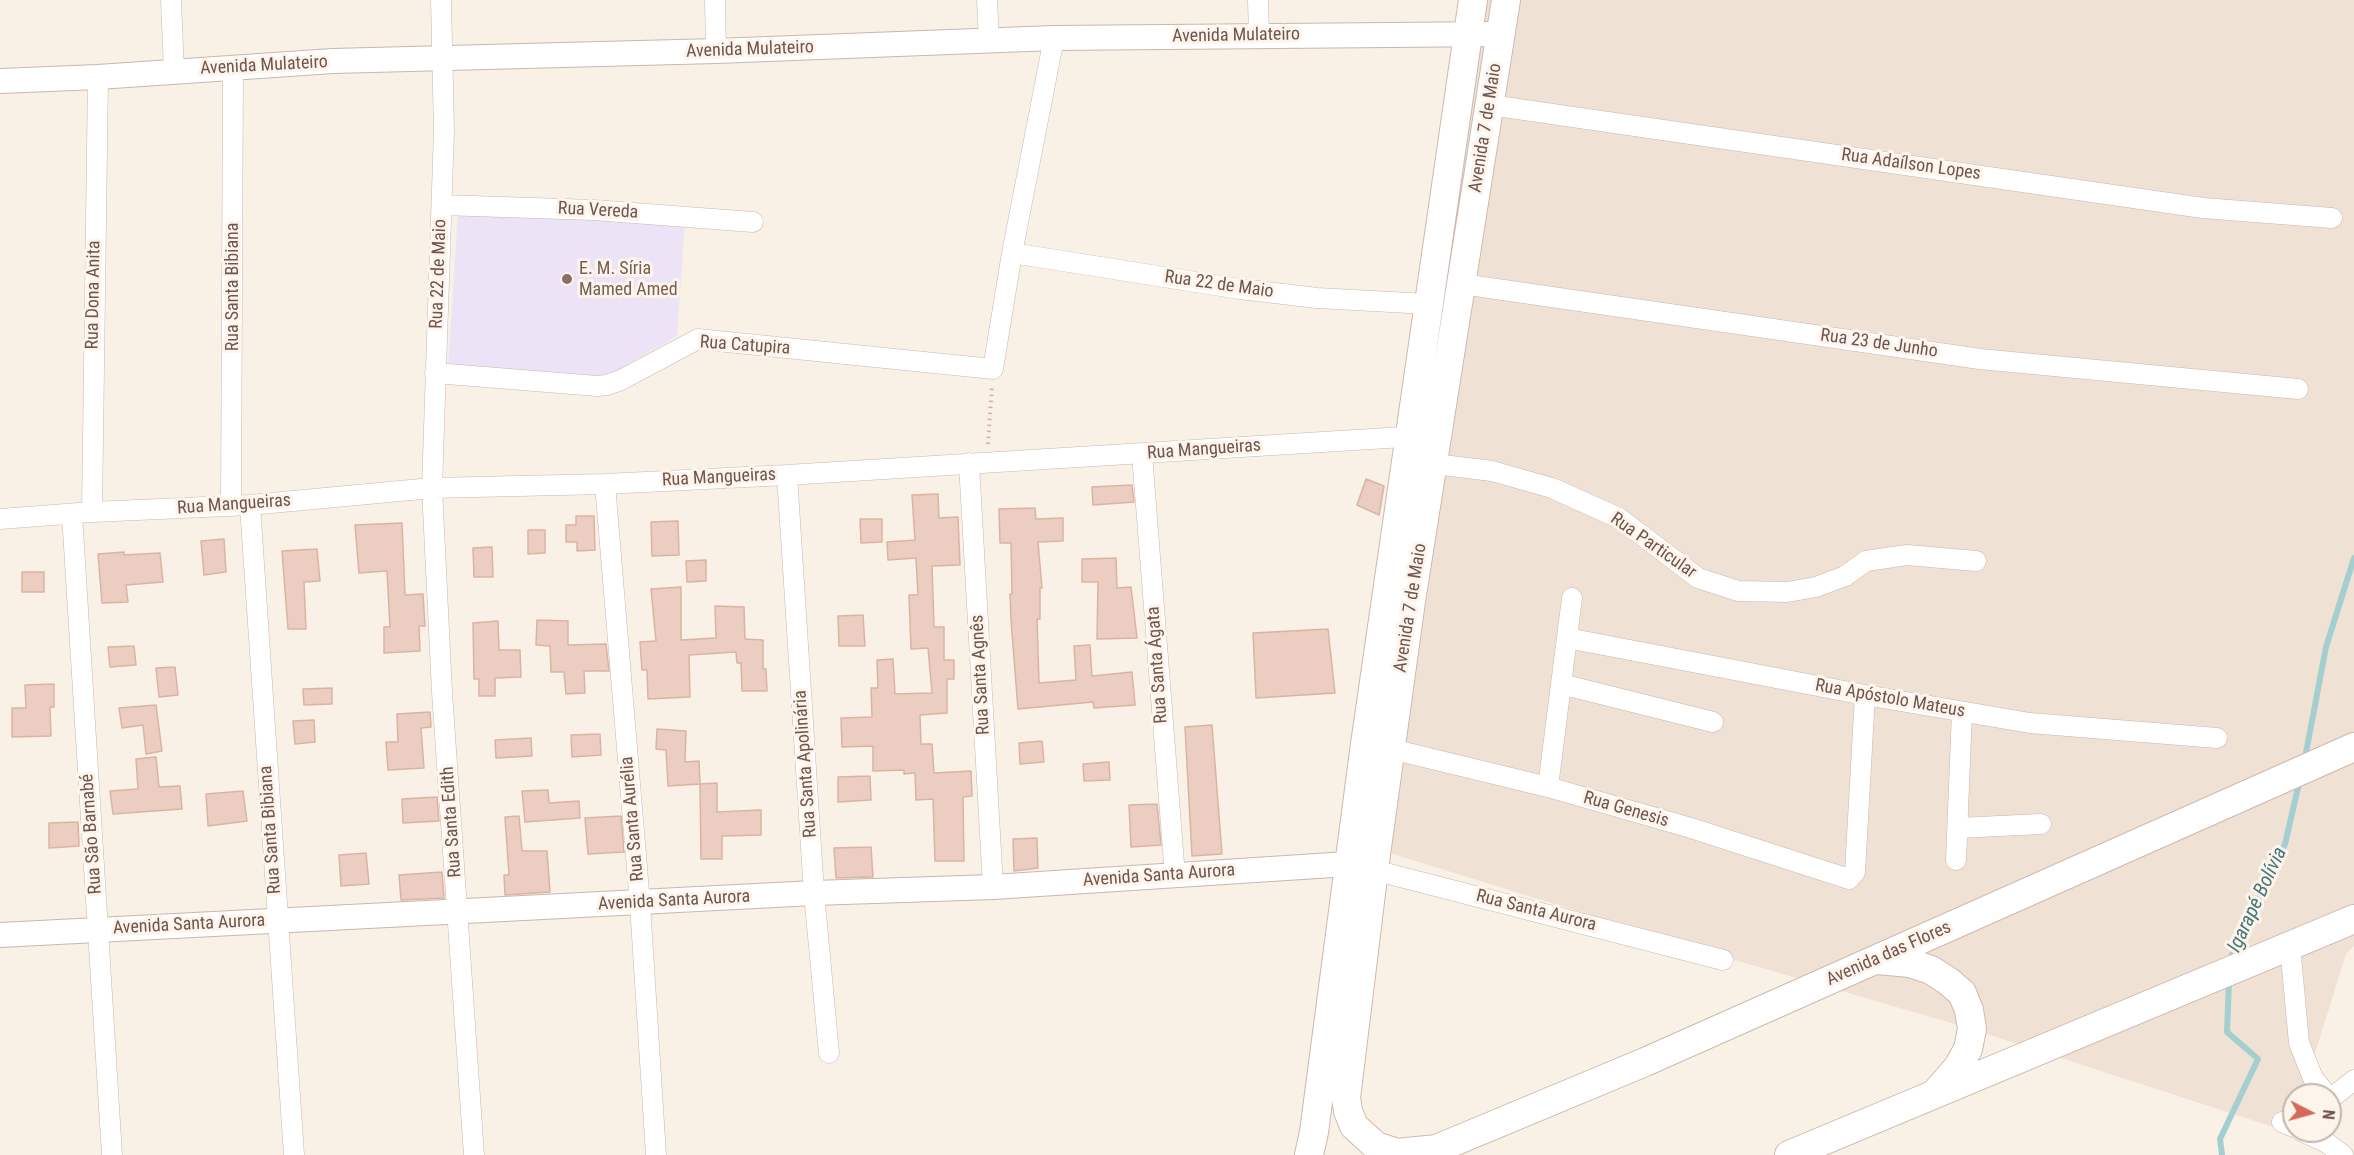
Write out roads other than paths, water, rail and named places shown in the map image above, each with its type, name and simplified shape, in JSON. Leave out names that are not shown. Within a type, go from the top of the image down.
[{"type":"main road","name":"Avenida 7 de Maio","points":[[1430,1152],[1387,1151],[1364,1137],[1354,1126],[1348,1112],[1346,1098],[1361,866],[1409,437],[1473,0]]},
{"type":"main road","name":"Avenida 7 de Maio","points":[[1309,1155],[1361,866],[1391,749],[1411,602],[1506,0]]},
{"type":"main road","name":"Avenida das Flores","points":[[1430,1152],[1645,1062],[2293,772],[2354,747]]},
{"type":"main road","points":[[1789,1155],[2196,983],[2354,919]]},
{"type":"main road","points":[[1876,960],[1910,963],[1931,970],[1962,993],[1969,1010],[1972,1029],[1968,1049],[1959,1067],[1934,1094]]},
{"type":"street","points":[[171,0],[174,71]]},
{"type":"street","points":[[441,0],[444,59]]},
{"type":"street","points":[[714,0],[716,51]]},
{"type":"street","points":[[987,0],[989,41]]},
{"type":"street","points":[[1258,0],[1259,36]]},
{"type":"street","name":"Avenida Mulateiro","points":[[0,81],[98,77],[333,61],[716,51],[1054,38],[1501,34]]},
{"type":"street","points":[[1012,253],[1054,38]]},
{"type":"street","name":"Rua 22 de Maio","points":[[432,488],[442,205],[444,59]]},
{"type":"street","name":"Rua Santa Bibiana","points":[[233,68],[241,506],[277,921],[294,1155]]},
{"type":"street","name":"Rua Dona Anita","points":[[92,512],[98,77]]},
{"type":"street","name":"Rua Adaílson Lopes","points":[[1490,105],[2204,208],[2332,218]]},
{"type":"street","name":"Rua Vereda","points":[[442,205],[594,210],[753,222]]},
{"type":"street","name":"Rua 22 de Maio","points":[[1012,253],[1240,289],[1317,298],[1428,304]]},
{"type":"street","name":"Rua Catupira","points":[[435,373],[607,385],[621,380],[698,339],[993,369],[1012,253]]},
{"type":"street","name":"Rua 23 de Junho","points":[[1462,284],[1980,359],[2298,389]]},
{"type":"street","name":"Rua Mangueiras","points":[[0,519],[92,512],[241,506],[432,488],[605,484],[788,475],[1439,435]]},
{"type":"street","name":"Rua Santa Ágata","points":[[1142,454],[1175,876]]},
{"type":"street","name":"Rua Santa Agnês","points":[[978,463],[993,887]]},
{"type":"street","name":"Rua Particular","points":[[1434,464],[1492,471],[1552,488],[1619,518],[1698,578],[1738,591],[1787,592],[1816,588],[1845,576],[1866,561],[1907,555],[1977,561]]},
{"type":"street","name":"Rua Santa Apolinária","points":[[788,475],[814,893],[829,1053]]},
{"type":"street","name":"Rua Santa Aurélia","points":[[605,484],[640,904],[656,1155]]},
{"type":"street","name":"Rua Santa Edith","points":[[432,488],[442,692],[474,1155]]},
{"type":"street","name":"Rua São Barnabé","points":[[72,514],[112,1155]]},
{"type":"street","points":[[1548,787],[1572,598]]},
{"type":"street","name":"Rua Apóstolo Mateus","points":[[1567,638],[1865,695],[2030,723],[2217,738]]},
{"type":"street","points":[[1561,684],[1713,722]]},
{"type":"street","name":"Rua Genesis","points":[[1391,749],[1548,787],[1691,828],[1849,879],[1855,872],[1865,695]]},
{"type":"street","points":[[1956,860],[1962,712]]},
{"type":"street","points":[[1958,828],[2041,824]]},
{"type":"street","name":"Avenida Santa Aurora","points":[[0,935],[640,904],[814,893],[993,887],[1361,866]]},
{"type":"street","name":"Rua Santa Aurora","points":[[1361,866],[1723,960]]},
{"type":"street","points":[[2289,945],[2299,1043],[2317,1083]]},
{"type":"street","points":[[2342,1090],[2354,1080]]},
{"type":"waterway","name":"Igarapé Bolívia","points":[[2305,758],[2326,647],[2354,558]]},
{"type":"waterway","name":"Igarapé Bolívia","points":[[2229,961],[2285,844],[2300,779]]},
{"type":"waterway","name":"Igarapé Bolívia","points":[[2222,1155],[2220,1139],[2258,1059],[2227,1032],[2229,981]]},
{"type":"place","name":"E. M. Síria Mamed Amed","points":[[567,279]]}]
